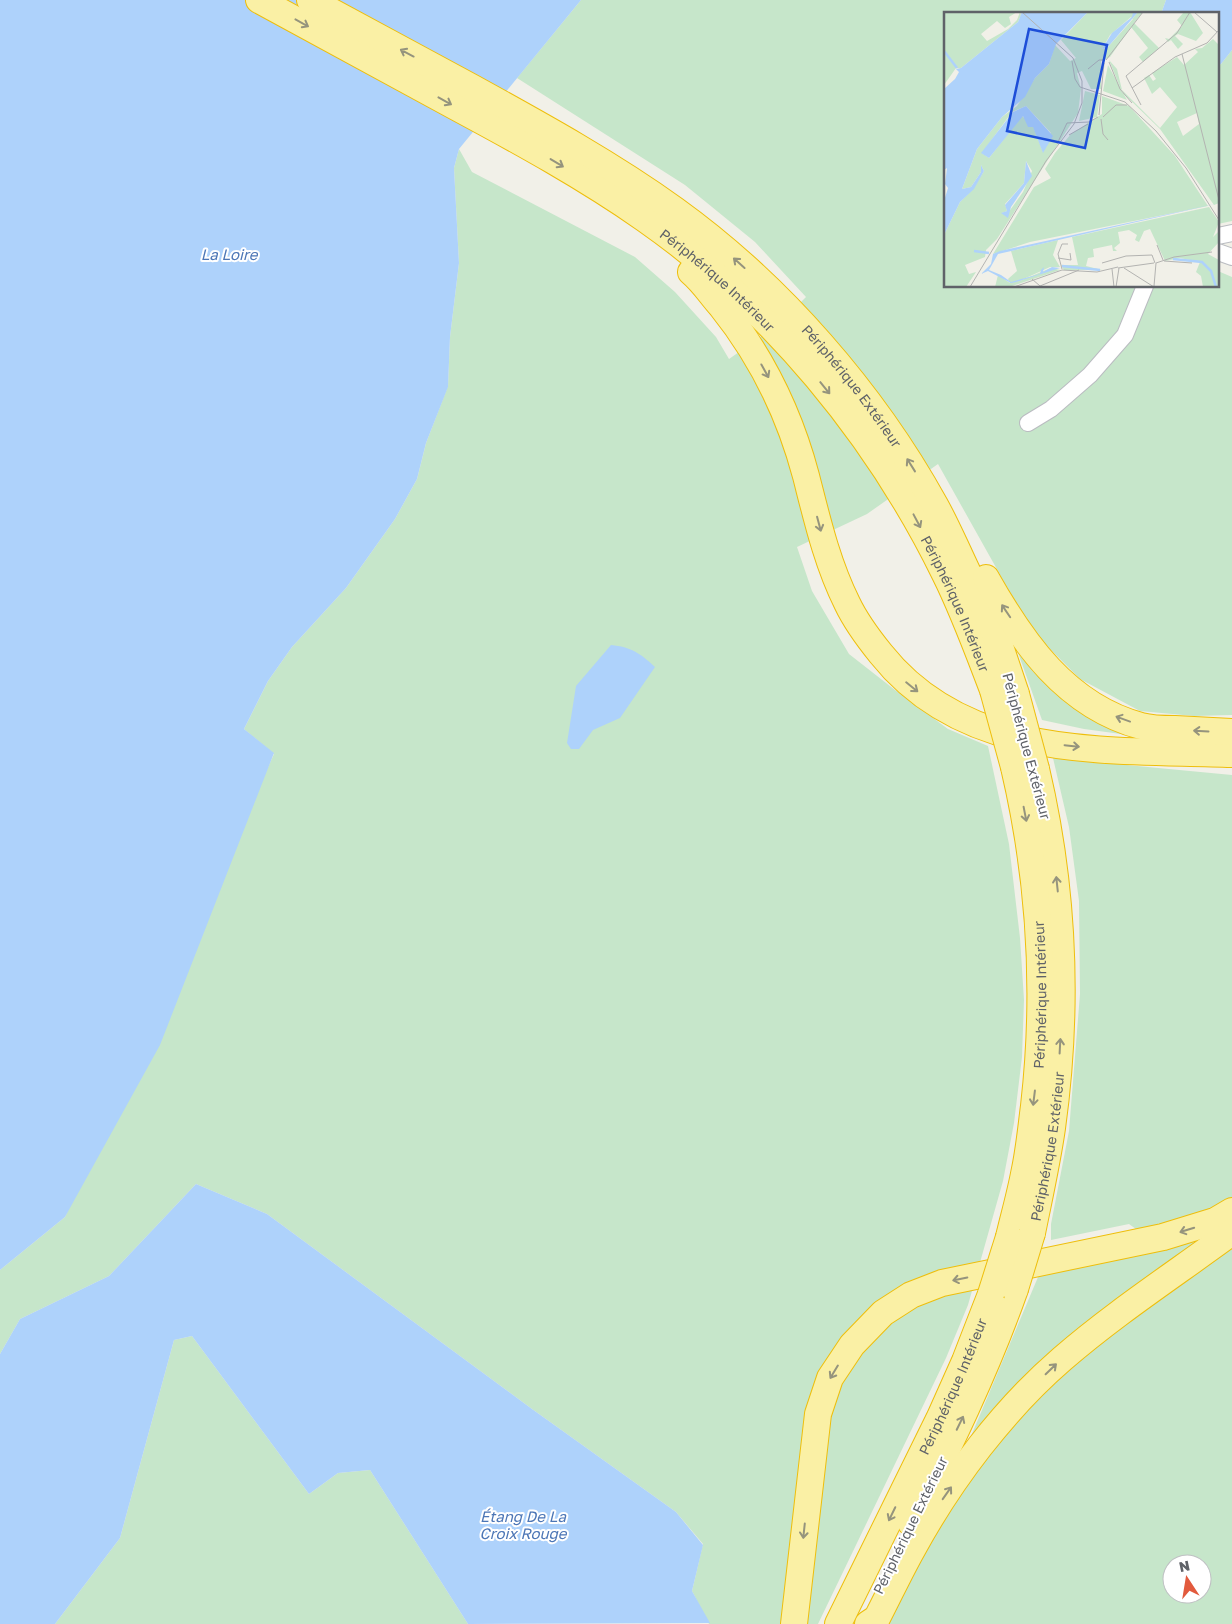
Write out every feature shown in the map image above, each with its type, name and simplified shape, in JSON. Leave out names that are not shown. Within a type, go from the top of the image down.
[{"type":"highway","points":[[259,0],[521,128]]},
{"type":"highway","points":[[310,0],[521,128]]},
{"type":"highway","name":"Périphérique Intérieur","points":[[521,128],[601,189],[673,240],[682,264],[707,289],[757,313],[813,374],[858,430],[910,509],[949,542]]},
{"type":"highway","name":"Périphérique Extérieur","points":[[521,128],[605,162],[677,212],[726,251],[757,313],[833,359],[897,442],[936,506],[949,542],[998,642],[1004,692],[1025,768],[1044,804],[1056,873],[1063,968],[1059,1060],[1053,1121],[1045,1172],[1020,1235]]},
{"type":"highway","points":[[757,313],[771,383],[791,427],[826,553],[836,578],[859,626],[906,683],[943,709],[973,724],[1011,737],[1041,743],[1088,748],[1232,754]]},
{"type":"highway","points":[[949,542],[999,601],[1028,644],[1054,674],[1074,693],[1092,706],[1142,726],[1232,732]]},
{"type":"highway","points":[[794,1624],[818,1414],[830,1378],[852,1345],[883,1313],[911,1295],[942,1283],[1163,1237],[1215,1221],[1232,1211]]},
{"type":"highway","points":[[868,1624],[877,1618],[913,1547],[940,1503],[996,1427],[1030,1389],[1062,1359],[1099,1329],[1232,1232]]},
{"type":"highway","name":"Périphérique Intérieur","points":[[838,1624],[965,1362],[1003,1292],[1020,1235]]},
{"type":"highway","name":"Périphérique Extérieur","points":[[861,1624],[972,1397],[994,1345],[1003,1292]]},
{"type":"street","points":[[1220,253],[1232,257]]},
{"type":"street","points":[[1028,423],[1051,409],[1090,375],[1125,335],[1144,288]]},
{"type":"green space","points":[[581,0],[1166,0],[1162,12],[944,12],[944,288],[1220,288],[1220,272],[1232,277],[1232,715],[1194,716],[1140,711],[1080,679],[1031,630],[938,464],[867,514],[797,547],[812,591],[849,654],[948,729],[988,746],[1009,844],[1020,938],[1024,1000],[1022,1057],[1014,1123],[1003,1181],[968,1305],[946,1358],[818,1624],[709,1624],[692,1591],[703,1544],[676,1512],[532,1409],[267,1214],[196,1184],[109,1276],[20,1319],[0,1354],[0,1270],[65,1217],[274,754],[244,729],[268,681],[292,647],[346,588],[395,519],[417,479],[426,443],[448,386],[450,337],[459,263],[454,168],[459,149],[472,172],[635,257],[675,292],[716,337],[729,359],[779,324],[806,297],[755,242],[685,185],[517,78]]},
{"type":"green space","points":[[1232,50],[1232,221],[1220,224],[1220,64]]},
{"type":"green space","points":[[1011,633],[1047,682],[1074,708],[1143,737],[1084,729],[1042,720]]},
{"type":"green space","points":[[1053,758],[1232,775],[1232,1201],[1143,1234],[1129,1224],[1051,1240],[1051,1224],[1069,1131],[1080,994],[1079,901],[1069,827]]},
{"type":"green space","points":[[1198,1238],[1200,1244],[966,1448],[1041,1270]]},
{"type":"green space","points":[[1232,1246],[1232,1624],[889,1624],[924,1552],[978,1467],[1032,1403],[1065,1371]]},
{"type":"green space","points":[[192,1336],[309,1494],[338,1473],[370,1470],[468,1624],[55,1624],[120,1538],[174,1340]]},
{"type":"water","name":"La Loire","points":[[0,0],[581,0],[459,149],[454,168],[459,263],[450,337],[448,387],[426,443],[417,479],[395,519],[346,588],[292,647],[268,681],[244,729],[274,753],[160,1045],[65,1217],[0,1270]]},
{"type":"water","points":[[1166,0],[1232,0],[1232,50],[1220,64],[1220,12],[1162,12]]},
{"type":"water","points":[[611,645],[624,647],[635,652],[655,667],[620,718],[593,730],[579,749],[571,749],[567,743],[576,686]]},
{"type":"water","name":"Étang De La Croix Rouge","points":[[196,1184],[267,1214],[532,1409],[676,1512],[703,1545],[692,1591],[710,1623],[468,1624],[370,1470],[338,1473],[309,1494],[192,1336],[174,1340],[120,1538],[55,1624],[0,1624],[0,1354],[20,1319],[109,1276]]}]
